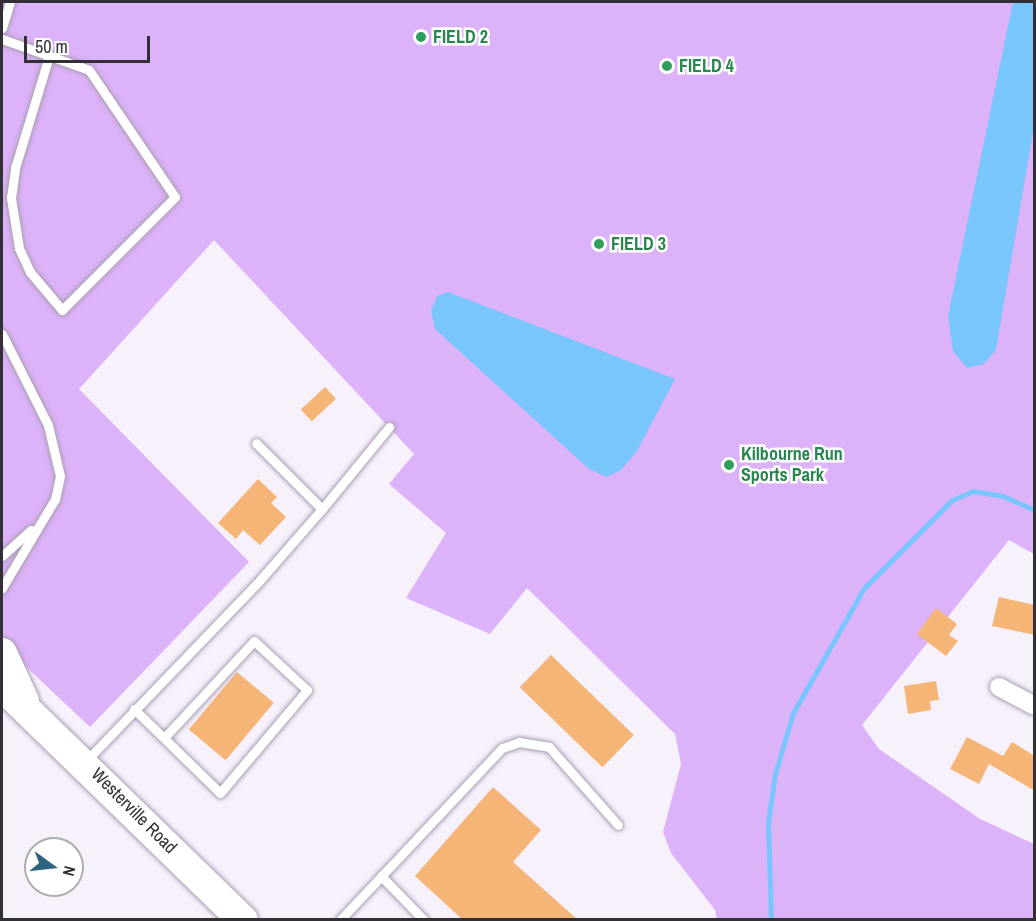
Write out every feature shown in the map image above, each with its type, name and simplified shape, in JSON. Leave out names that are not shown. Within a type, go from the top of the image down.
[{"type":"main road","name":"Westerville Road","points":[[2,653],[25,704]]},
{"type":"main road","name":"Westerville Road","points":[[2,686],[25,704],[243,920]]},
{"type":"street","points":[[999,687],[1035,706]]},
{"type":"lane","points":[[2,28],[10,2]]},
{"type":"lane","points":[[2,39],[89,70],[175,197],[62,310],[30,272],[19,248],[11,198],[15,168],[49,56]]},
{"type":"lane","points":[[2,334],[55,447],[60,476],[55,499],[39,522],[2,588]]},
{"type":"lane","points":[[84,762],[260,580],[389,428]]},
{"type":"lane","points":[[256,443],[322,509]]},
{"type":"lane","points":[[2,556],[39,522]]},
{"type":"lane","points":[[134,709],[220,793],[307,690],[254,641],[164,738]]},
{"type":"lane","points":[[340,920],[502,748],[519,742],[549,747],[618,825]]},
{"type":"lane","points":[[381,876],[424,920]]},
{"type":"lane","points":[[347,912],[355,920]]},
{"type":"shaded area","name":"Kilbourne Run Sports Park","points":[[2,2],[1034,2],[1034,554],[1009,540],[862,725],[879,749],[980,819],[1034,844],[1034,919],[717,919],[715,910],[671,853],[663,832],[681,764],[675,734],[527,588],[490,634],[406,598],[446,533],[389,484],[414,454],[214,240],[79,389],[249,562],[90,727],[2,644]]},
{"type":"water","points":[[1013,2],[1034,2],[1034,126],[996,350],[984,364],[967,368],[953,351],[948,316]]},
{"type":"water","points":[[448,292],[675,379],[637,451],[621,470],[607,477],[589,469],[435,329],[431,311],[437,296]]},
{"type":"building","points":[[325,387],[336,399],[312,421],[301,410]]},
{"type":"building","points":[[258,479],[277,497],[271,503],[286,517],[260,545],[243,530],[236,539],[218,523]]},
{"type":"building","points":[[999,597],[1035,605],[1035,635],[992,626]]},
{"type":"building","points":[[936,608],[957,624],[949,635],[958,641],[946,656],[917,634]]},
{"type":"building","points":[[551,655],[634,735],[602,767],[520,687]]},
{"type":"building","points":[[237,672],[274,703],[226,760],[189,729]]},
{"type":"building","points":[[936,681],[939,700],[930,701],[931,710],[908,714],[904,686]]},
{"type":"building","points":[[967,737],[1003,756],[1012,742],[1035,756],[1035,791],[989,764],[979,784],[950,769]]},
{"type":"building","points":[[493,787],[541,830],[513,862],[578,920],[463,920],[415,876]]},
{"type":"waterway","points":[[771,920],[768,823],[775,774],[793,713],[864,588],[952,500],[973,491],[1003,496],[1034,510]]},
{"type":"place","name":"FIELD 2","points":[[421,37]]},
{"type":"place","name":"FIELD 4","points":[[667,66]]},
{"type":"place","name":"FIELD 3","points":[[599,244]]},
{"type":"place","name":"Kilbourne Run Sports Park","points":[[729,465]]}]
